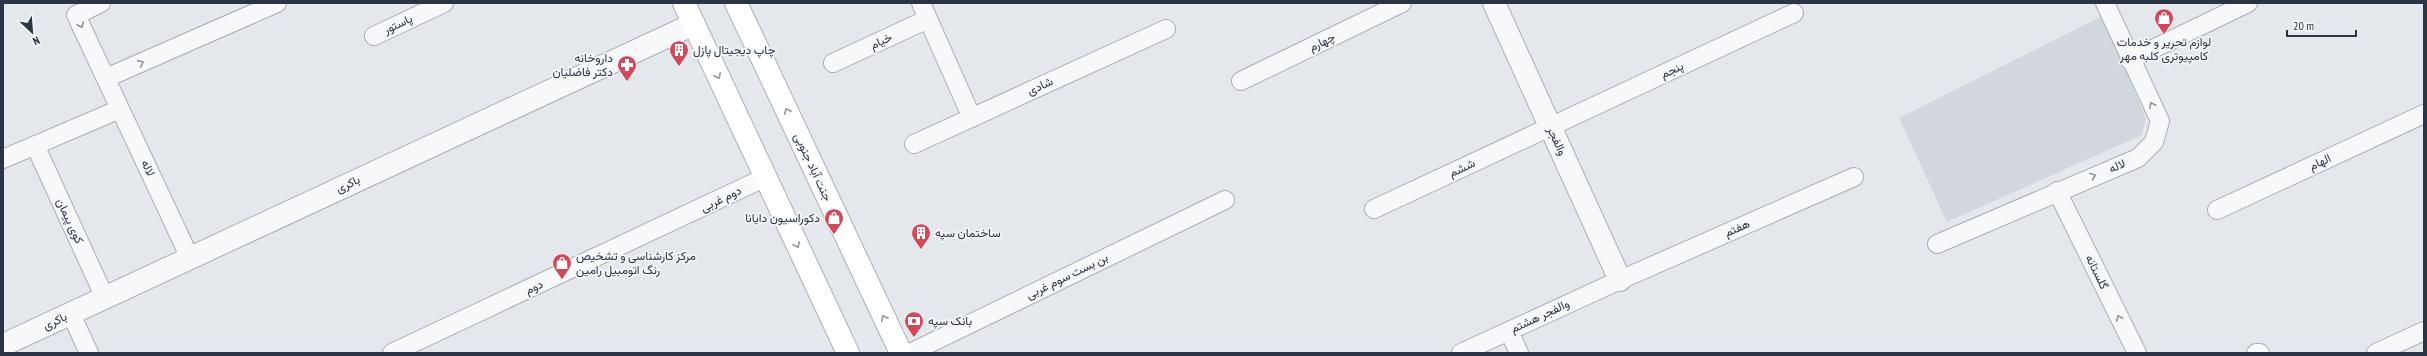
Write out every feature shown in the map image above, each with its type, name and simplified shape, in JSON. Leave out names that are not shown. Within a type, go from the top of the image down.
[{"type":"main road","points":[[684,3],[848,353]]},
{"type":"main road","name":"جنت آباد جنوبی","points":[[740,4],[901,353]]},
{"type":"street","name":"لاله","points":[[101,3],[76,15],[190,258]]},
{"type":"street","points":[[106,78],[277,3]]},
{"type":"street","name":"پاستور","points":[[374,36],[444,3]]},
{"type":"street","name":"چهارم","points":[[1242,81],[1402,3]]},
{"type":"street","name":"والفجر","points":[[1494,3],[1620,280]]},
{"type":"street","name":"لاله","points":[[1937,244],[2057,191],[2138,158],[2154,142],[2160,121],[2130,60],[2105,3]]},
{"type":"street","points":[[2130,60],[2248,3]]},
{"type":"street","points":[[925,11],[972,118]]},
{"type":"street","name":"خیام","points":[[833,63],[925,11]]},
{"type":"street","name":"پنجم","points":[[1550,126],[1794,13]]},
{"type":"street","name":"باکری","points":[[3,345],[694,24]]},
{"type":"street","name":"شادی","points":[[914,144],[1166,28]]},
{"type":"street","points":[[3,159],[120,109]]},
{"type":"street","name":"الهام","points":[[2217,210],[2424,114]]},
{"type":"street","name":"ششم","points":[[1374,209],[1550,126]]},
{"type":"street","name":"کوی پیمان","points":[[35,145],[105,298]]},
{"type":"street","name":"دوم غربی","points":[[676,221],[766,177]]},
{"type":"street","name":"هفتم","points":[[1620,280],[1854,177]]},
{"type":"street","name":"گلستانه","points":[[2057,191],[2136,353]]},
{"type":"street","name":"بن بست سوم غربی","points":[[910,353],[1225,200]]},
{"type":"street","name":"دوم","points":[[392,353],[676,221]]},
{"type":"street","name":"والفجر هشتم","points":[[1461,353],[1620,280]]},
{"type":"street","points":[[71,314],[89,353]]},
{"type":"street","points":[[1509,331],[1519,353]]},
{"type":"street","points":[[2376,353],[2424,331]]},
{"type":"shaded area","points":[[2102,16],[2146,118],[2142,135],[1947,222],[1899,118]]},
{"type":"place","name":"لوازم تحریر و خدمات کامپیوتری کلبه مهر","points":[[2164,35]]},
{"type":"place","name":"چاپ دیجیتال پازل","points":[[679,67]]},
{"type":"place","name":"داروخانه دکتر فاضلیان","points":[[627,82]]},
{"type":"place","name":"دکوراسیون دایانا","points":[[834,235]]},
{"type":"place","name":"ساختمان سپه","points":[[921,250]]},
{"type":"place","name":"مرکز کارشناسی و تشخیص رنگ اتومبیل رامین","points":[[562,280]]},
{"type":"place","name":"بانک سپه","points":[[914,338]]}]
